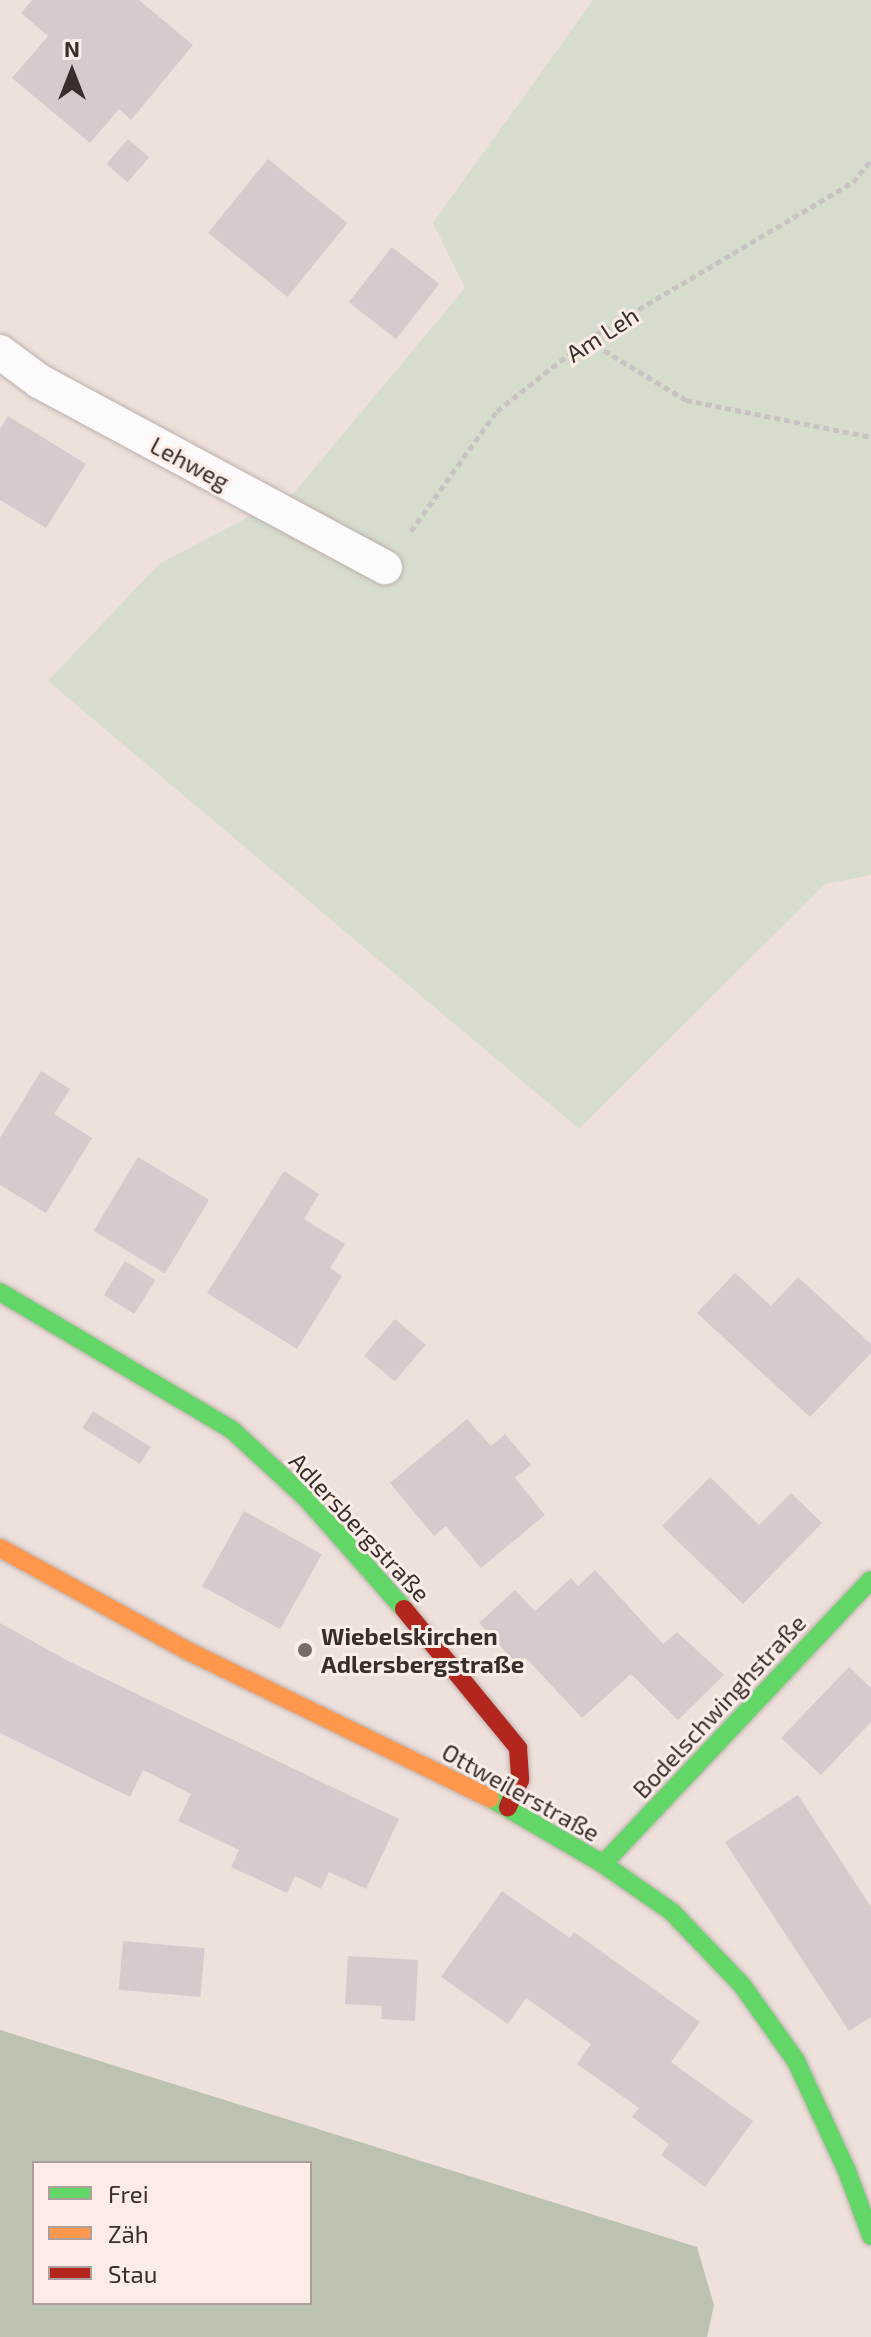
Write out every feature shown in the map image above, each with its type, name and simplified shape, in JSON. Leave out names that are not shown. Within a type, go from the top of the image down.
[{"type":"street","name":"Adlersbergstraße","points":[[0,1292],[231,1429],[307,1499],[442,1652],[518,1748],[520,1780],[508,1807]]},
{"type":"street","name":"Ottweilerstraße","points":[[0,1548],[190,1652],[508,1807],[603,1864],[672,1912],[742,1985],[796,2061],[847,2171],[871,2236]]},
{"type":"street","name":"Bodelschwinghstraße","points":[[603,1864],[871,1580]]},
{"type":"lane","name":"Lehweg","points":[[0,352],[39,381],[385,567]]},
{"type":"path","name":"Am Leh","points":[[385,567],[497,411],[587,340],[853,182],[871,160]]},
{"type":"path","points":[[587,340],[686,400],[871,437]]},
{"type":"green space","points":[[593,0],[871,0],[871,875],[825,884],[579,1129],[48,681],[159,564],[294,493],[465,288],[433,223]]},
{"type":"green space","points":[[0,2030],[697,2247],[714,2305],[707,2337],[0,2337]]},
{"type":"building","points":[[32,0],[139,0],[193,45],[131,120],[119,109],[90,143],[12,78],[48,36],[21,13]]},
{"type":"building","points":[[128,139],[149,157],[127,182],[106,164]]},
{"type":"building","points":[[268,159],[347,223],[287,297],[208,233]]},
{"type":"building","points":[[392,247],[439,284],[396,339],[349,302]]},
{"type":"building","points":[[8,416],[86,464],[46,528],[0,500],[0,429]]},
{"type":"building","points":[[41,1071],[70,1089],[54,1114],[92,1138],[46,1213],[0,1185],[0,1138]]},
{"type":"building","points":[[138,1157],[209,1200],[165,1273],[94,1231]]},
{"type":"building","points":[[284,1171],[319,1194],[304,1219],[345,1244],[330,1268],[342,1276],[297,1349],[207,1293]]},
{"type":"building","points":[[125,1261],[156,1280],[134,1314],[104,1295]]},
{"type":"building","points":[[735,1273],[771,1306],[798,1277],[871,1344],[871,1353],[810,1417],[697,1313]]},
{"type":"building","points":[[395,1319],[426,1345],[395,1381],[364,1356]]},
{"type":"building","points":[[93,1411],[151,1447],[140,1464],[82,1428]]},
{"type":"building","points":[[467,1419],[491,1446],[505,1434],[531,1465],[515,1478],[545,1515],[481,1568],[446,1526],[434,1536],[390,1483]]},
{"type":"building","points":[[710,1477],[759,1525],[791,1493],[822,1523],[743,1604],[662,1526]]},
{"type":"building","points":[[244,1511],[322,1554],[280,1629],[202,1586]]},
{"type":"building","points":[[595,1570],[663,1644],[677,1632],[724,1675],[678,1720],[631,1674],[582,1718],[525,1657],[517,1664],[479,1623],[515,1590],[535,1611],[571,1578],[578,1586]]},
{"type":"building","points":[[0,1623],[68,1661],[399,1819],[366,1889],[329,1872],[321,1889],[295,1876],[287,1893],[231,1867],[239,1850],[178,1821],[191,1794],[143,1770],[130,1797],[0,1733]]},
{"type":"building","points":[[849,1667],[871,1688],[871,1722],[821,1775],[781,1738]]},
{"type":"building","points":[[798,1795],[871,1907],[871,2017],[849,2031],[725,1842]]},
{"type":"building","points":[[502,1891],[570,1938],[574,1932],[700,2022],[671,2062],[753,2121],[705,2187],[661,2155],[669,2144],[632,2117],[639,2108],[577,2064],[591,2044],[526,1998],[508,2024],[441,1977]]},
{"type":"building","points":[[123,1941],[205,1948],[200,1997],[119,1990]]},
{"type":"building","points":[[348,1956],[418,1960],[415,2021],[381,2019],[382,2006],[345,2004]]},
{"type":"traffic: fast","points":[[0,1292],[231,1429],[307,1499],[404,1609]]},
{"type":"traffic: fast","points":[[603,1864],[871,1580]]},
{"type":"traffic: fast","points":[[490,1798],[603,1864],[672,1912],[742,1985],[796,2061],[847,2171],[871,2236]]},
{"type":"traffic: slow","points":[[0,1548],[190,1652],[490,1798]]},
{"type":"traffic: jam","points":[[404,1609],[518,1748],[520,1780],[508,1807]]},
{"type":"place","name":"Wiebelskirchen Adlersbergstraße","points":[[305,1650]]}]
